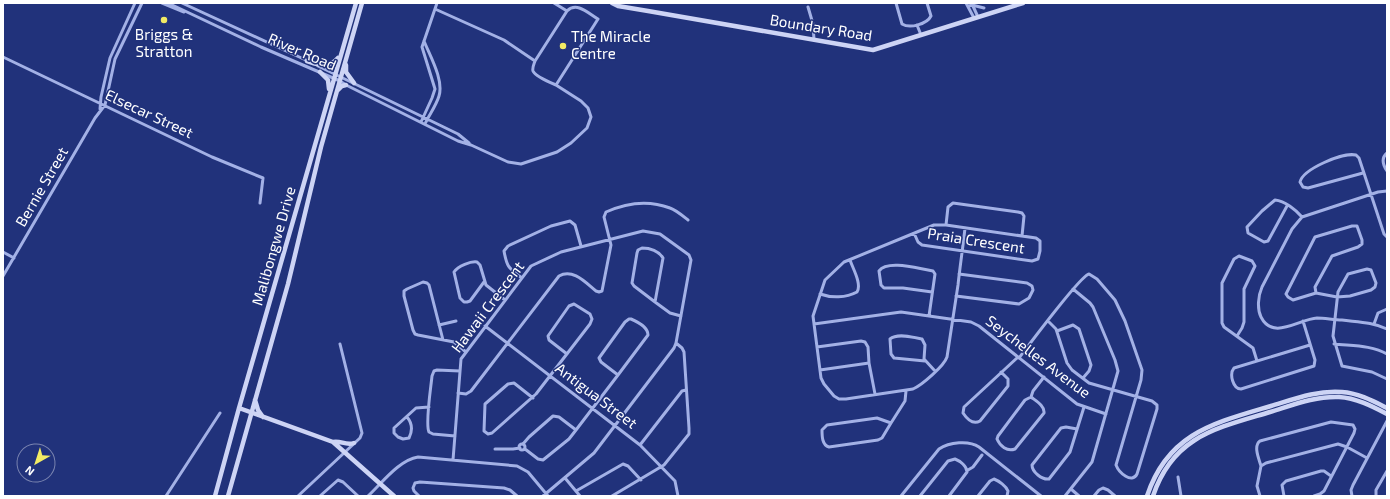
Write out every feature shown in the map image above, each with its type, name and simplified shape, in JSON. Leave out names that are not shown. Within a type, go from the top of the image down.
[{"type":"street","points":[[100,109],[100,102],[110,58],[135,3]]},
{"type":"street","points":[[105,105],[116,58],[142,3]]},
{"type":"street","points":[[162,3],[176,10],[189,13]]},
{"type":"street","name":"River Road","points":[[168,3],[261,47],[320,72],[334,76]]},
{"type":"street","name":"River Road","points":[[182,3],[307,61],[340,79],[354,82],[458,134],[471,145]]},
{"type":"street","name":"Malibongwe Drive","points":[[215,496],[356,3]]},
{"type":"street","name":"Malibongwe Drive","points":[[228,496],[288,284],[321,147],[362,3]]},
{"type":"street","points":[[420,122],[432,98],[434,89],[434,82],[422,47],[437,3]]},
{"type":"street","points":[[554,3],[567,11]]},
{"type":"street","name":"Boundary Road","points":[[612,3],[626,7],[873,50],[1023,3]]},
{"type":"street","points":[[896,3],[903,24],[907,26],[917,25],[928,20],[930,14],[927,3]]},
{"type":"street","points":[[970,4],[976,18]]},
{"type":"street","points":[[970,4],[984,8]]},
{"type":"street","points":[[471,145],[508,162],[521,164],[557,152],[571,143],[587,128],[591,117],[588,108],[581,101],[535,74],[533,71],[535,61],[567,11],[572,7],[577,6],[598,19],[556,86]]},
{"type":"street","points":[[808,7],[813,24],[814,40]]},
{"type":"street","points":[[435,9],[504,40],[535,61]]},
{"type":"street","points":[[917,25],[921,35]]},
{"type":"street","points":[[424,41],[440,85],[439,95],[425,124]]},
{"type":"street","points":[[307,61],[327,66],[333,64],[341,54]]},
{"type":"street","points":[[346,55],[346,72],[354,82]]},
{"type":"street","name":"Elsecar Street","points":[[3,57],[212,156],[263,178],[260,203]]},
{"type":"street","points":[[320,72],[328,81],[330,93]]},
{"type":"street","name":"River Road","points":[[340,79],[346,85],[458,141],[471,145]]},
{"type":"street","points":[[337,91],[342,86],[346,85]]},
{"type":"street","name":"Bernie Street","points":[[3,276],[100,109],[105,105]]},
{"type":"street","points":[[1387,153],[1383,160],[1387,171]]},
{"type":"street","points":[[1363,173],[1308,188],[1303,187],[1300,182],[1301,177],[1318,166],[1341,156],[1354,154],[1358,157],[1383,232],[1387,237]]},
{"type":"street","points":[[1387,191],[1302,217],[1292,229],[1264,283],[1260,293],[1259,307],[1263,320],[1274,328],[1281,329],[1303,321],[1317,318],[1374,324],[1387,329]]},
{"type":"street","points":[[1287,206],[1268,241],[1264,242],[1248,233],[1246,230],[1262,211],[1274,201],[1279,201],[1296,210],[1302,217]]},
{"type":"street","points":[[458,393],[466,394],[471,391],[560,275],[566,273],[573,274],[596,291],[601,291],[603,288],[610,246],[604,217],[605,212],[644,202],[670,208],[688,220]]},
{"type":"street","points":[[946,225],[948,207],[953,203],[1018,212],[1022,213],[1024,216],[1022,236],[946,225],[936,225],[842,263],[828,276],[825,280],[813,315],[820,370],[824,384],[837,398],[844,399],[916,388],[944,364],[947,358],[965,228]]},
{"type":"street","points":[[522,278],[508,266],[504,251],[508,246],[551,226],[570,220],[576,224],[581,246]]},
{"type":"street","points":[[1316,293],[1315,287],[1332,256],[1358,247],[1362,244],[1362,240],[1356,226],[1319,236],[1314,240],[1286,293],[1288,297],[1294,300],[1316,293],[1338,297],[1350,296],[1373,289],[1376,285],[1372,270],[1367,269],[1348,274],[1340,287],[1338,297],[1333,336],[1334,344],[1342,366],[1372,372],[1387,379]]},
{"type":"street","name":"Hawaii Crescent","points":[[453,460],[461,360],[530,267],[559,252],[641,231],[652,232],[662,236],[689,255],[691,262],[676,343],[673,350],[593,454],[546,495]]},
{"type":"street","name":"Praia Crescent","points":[[914,233],[921,245],[1034,261],[1039,258],[1041,244],[1039,239],[1022,236]]},
{"type":"street","points":[[655,302],[663,258],[653,250],[642,248],[636,253],[632,283],[634,286],[655,302],[670,313],[681,316]]},
{"type":"street","points":[[3,252],[14,258]]},
{"type":"street","points":[[1236,336],[1244,324],[1244,289],[1255,266],[1252,261],[1239,256],[1234,260],[1221,287],[1222,324],[1236,336],[1253,349],[1257,361]]},
{"type":"street","points":[[820,294],[830,297],[857,292],[859,288],[850,260]]},
{"type":"street","points":[[484,282],[470,301],[465,303],[460,298],[454,272],[457,268],[476,262],[480,265],[484,282],[506,300]]},
{"type":"street","points":[[929,316],[935,274],[931,270],[897,265],[884,267],[880,271],[881,285],[884,288],[902,288],[932,292]]},
{"type":"street","points":[[956,296],[1019,304],[1025,301],[1033,290],[1032,286],[1026,283],[959,274]]},
{"type":"street","points":[[1002,372],[1008,379],[1008,386],[980,421],[976,423],[972,422],[963,413],[962,411],[964,407],[1018,357],[1085,275],[1089,274],[1097,279],[1115,300],[1125,320],[1142,370],[1142,375],[1136,396],[1116,465],[1118,470],[1130,478],[1134,478],[1137,474],[1157,409],[1156,404],[1136,396],[1089,383],[1068,365],[1057,331],[1053,324],[1048,321]]},
{"type":"street","points":[[443,340],[428,283],[423,282],[405,290],[404,296],[415,334],[455,343],[466,352]]},
{"type":"street","points":[[1065,496],[1092,462],[1113,390],[1117,369],[1093,307],[1073,289]]},
{"type":"street","points":[[533,398],[514,383],[508,384],[485,404],[484,431],[488,434],[492,433],[533,398],[567,354],[588,326],[592,319],[590,314],[574,304],[569,306],[548,337],[549,340],[567,354]]},
{"type":"street","points":[[1374,324],[1378,313],[1387,309]]},
{"type":"street","name":"Seychelles Avenue","points":[[814,324],[897,312],[975,323],[1077,404],[1106,414]]},
{"type":"street","points":[[495,448],[525,449],[538,459],[543,460],[569,439],[593,408],[618,375],[648,335],[646,329],[631,319],[626,322],[599,358],[601,362],[618,375]]},
{"type":"street","points":[[439,325],[456,321]]},
{"type":"street","points":[[1303,321],[1316,362],[1313,367],[1241,389],[1234,385],[1232,374],[1236,367],[1310,345]]},
{"type":"street","points":[[1057,331],[1073,325],[1077,326],[1079,329],[1091,365],[1089,371],[1083,378]]},
{"type":"street","name":"Antigua Street","points":[[485,326],[640,444],[676,483],[678,496]]},
{"type":"street","points":[[925,361],[918,362],[894,358],[891,354],[890,339],[899,336],[922,339],[925,345],[923,357],[935,371]]},
{"type":"street","points":[[817,347],[864,341],[868,345],[869,363],[875,394]]},
{"type":"street","points":[[612,496],[665,465],[689,434],[683,350],[676,343]]},
{"type":"street","points":[[298,496],[361,436],[362,428],[340,344]]},
{"type":"street","points":[[1334,344],[1371,348],[1387,354]]},
{"type":"street","points":[[820,370],[869,363]]},
{"type":"street","points":[[455,436],[433,434],[429,432],[429,407],[432,376],[434,371],[460,371]]},
{"type":"street","points":[[1031,397],[1043,407],[1044,413],[1015,449],[1012,451],[1007,450],[999,443],[997,439],[998,436],[1025,400],[1031,397],[1032,392],[1044,377]]},
{"type":"street","points":[[640,444],[682,391],[686,390]]},
{"type":"street","points":[[891,423],[877,418],[825,426],[822,429],[824,442],[826,446],[829,447],[878,440],[882,438],[906,402],[906,390]]},
{"type":"street","points":[[1147,496],[1156,475],[1172,452],[1188,438],[1202,429],[1218,422],[1299,397],[1325,392],[1354,394],[1387,408]]},
{"type":"street","points":[[1153,496],[1163,474],[1176,456],[1198,437],[1224,426],[1324,397],[1337,397],[1354,400],[1367,404],[1387,414]]},
{"type":"street","points":[[255,399],[258,410],[265,418]]},
{"type":"street","points":[[407,417],[411,423],[412,430],[409,438],[403,439],[396,435],[393,431],[394,428],[416,408],[429,407]]},
{"type":"street","points":[[1077,429],[1065,426],[1061,428],[1032,465],[1033,470],[1044,479],[1050,477],[1070,453],[1084,407]]},
{"type":"street","points":[[239,408],[333,442],[394,496]]},
{"type":"street","points":[[166,496],[220,413]]},
{"type":"street","points":[[520,448],[520,445],[554,416],[559,417],[576,430]]},
{"type":"street","points":[[1352,496],[1352,486],[1387,421]]},
{"type":"street","points":[[1260,496],[1257,486],[1261,466],[1257,448],[1257,444],[1259,442],[1331,422],[1354,426],[1355,432],[1323,492],[1314,496]]},
{"type":"street","points":[[333,442],[339,441],[349,444],[354,443]]},
{"type":"street","points":[[901,496],[934,454],[941,448],[948,445],[967,443],[979,447],[1040,496]]},
{"type":"street","points":[[523,444],[525,449]]},
{"type":"street","points":[[1261,466],[1266,463],[1339,444],[1367,458]]},
{"type":"street","points":[[949,496],[968,470],[973,467],[982,455]]},
{"type":"street","points":[[368,496],[401,464],[418,457],[520,466],[528,472],[546,495]]},
{"type":"street","points":[[920,496],[950,460],[957,460],[968,470]]},
{"type":"street","points":[[576,491],[623,464],[629,467],[641,480]]},
{"type":"street","points":[[1284,496],[1282,485],[1286,481],[1321,471],[1324,471],[1331,476]]},
{"type":"street","points":[[1376,496],[1376,490],[1386,477],[1387,471]]},
{"type":"street","points":[[1178,476],[1180,496]]},
{"type":"street","points":[[565,478],[580,496]]},
{"type":"street","points":[[320,496],[338,480],[343,482],[358,496]]},
{"type":"street","points":[[978,496],[990,481],[994,480],[998,481],[1008,489],[1007,496]]},
{"type":"street","points":[[419,496],[413,488],[420,482],[504,488],[510,490],[517,496]]},
{"type":"street","points":[[1094,496],[1100,489],[1104,488],[1115,496]]},
{"type":"street","points":[[1070,489],[1079,496]]},
{"type":"place","name":"Briggs & Stratton","points":[[164,20]]},
{"type":"place","name":"The Miracle Centre","points":[[563,46]]}]
